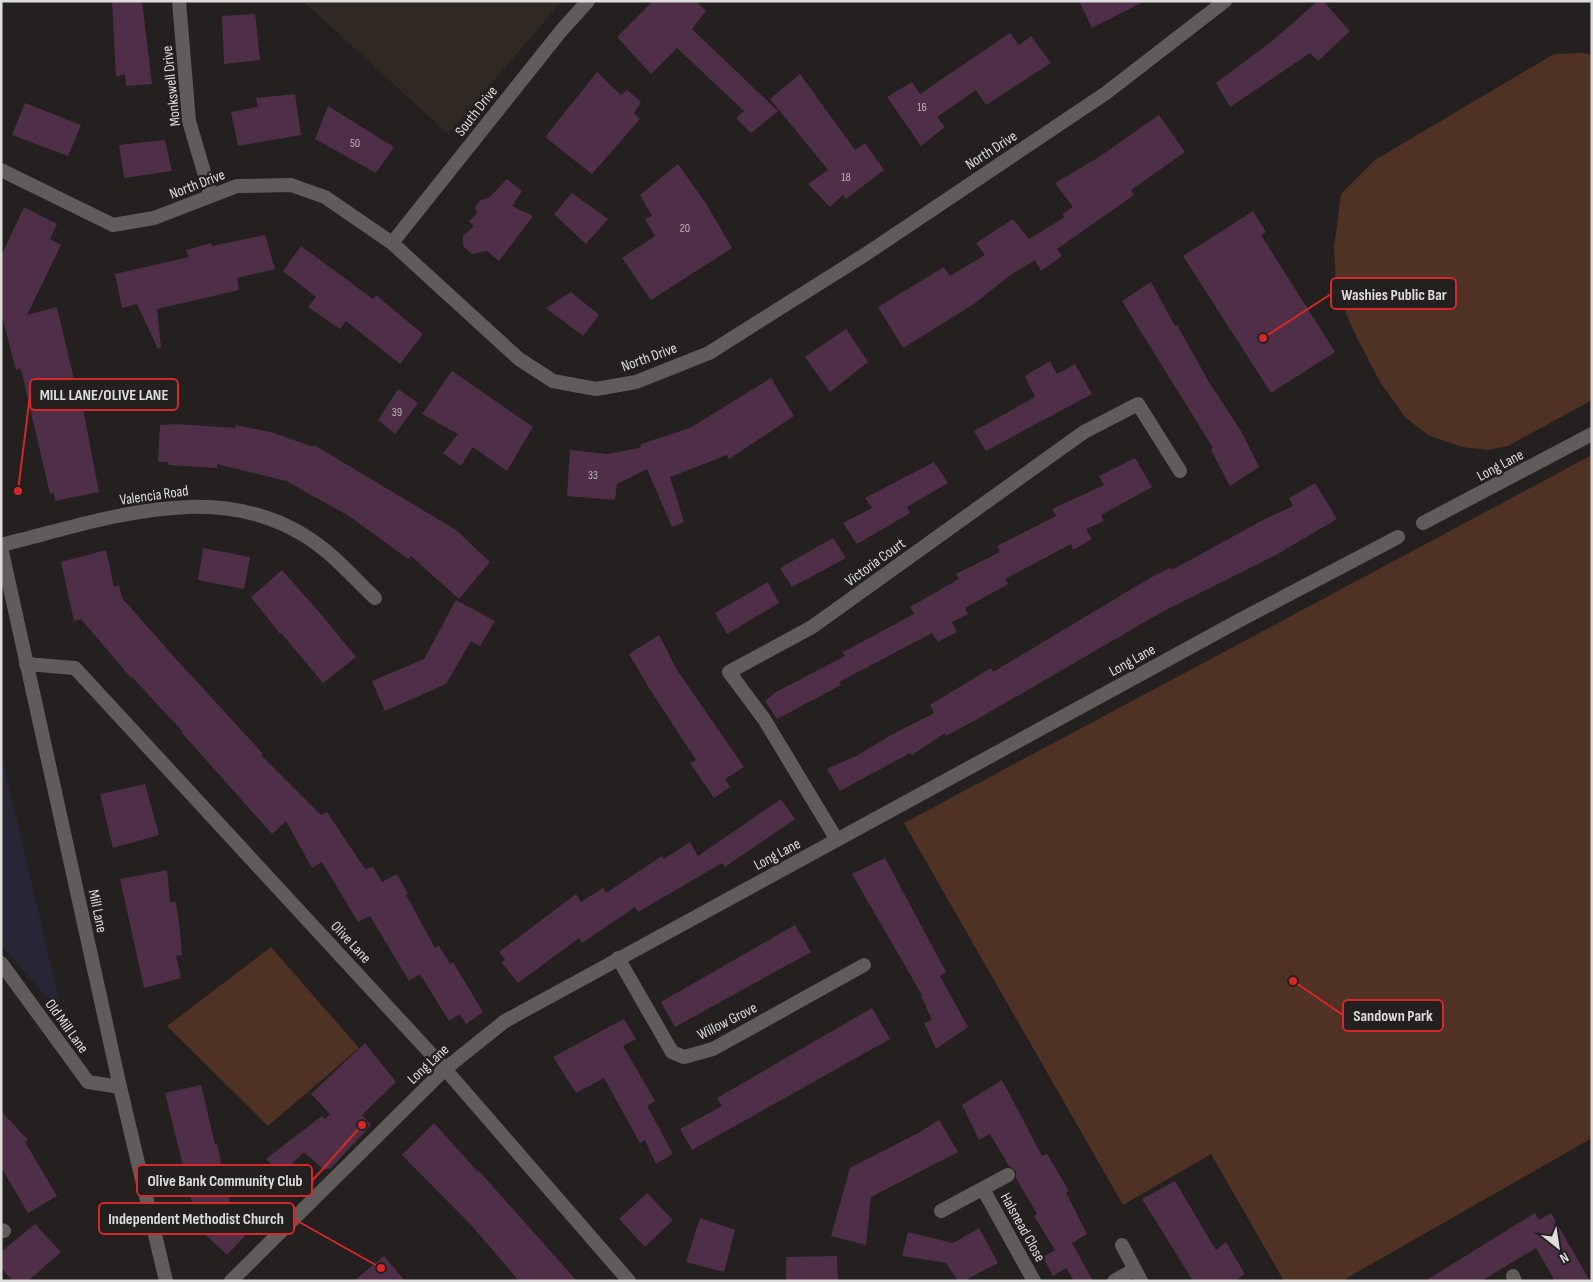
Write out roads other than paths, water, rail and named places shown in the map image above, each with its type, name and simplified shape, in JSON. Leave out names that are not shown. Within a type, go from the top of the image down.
[{"type":"street","name":"Monkswell Drive","points":[[179,1],[189,121],[211,196]]},
{"type":"street","name":"South Drive","points":[[392,243],[561,31],[588,1]]},
{"type":"street","name":"North Drive","points":[[1,170],[113,224],[154,218],[237,186],[291,185],[325,197],[392,243],[519,359],[553,381],[596,389],[636,382],[708,353],[866,254],[1106,93],[1225,1]]},
{"type":"street","name":"Victoria Court","points":[[837,840],[764,719],[728,672],[812,627],[1084,432],[1138,404],[1180,471]]},
{"type":"street","name":"Long Lane","points":[[1423,523],[1592,434]]},
{"type":"street","name":"Valencia Road","points":[[1,546],[161,508],[205,505],[235,509],[264,517],[290,528],[314,543],[326,551],[375,598]]},
{"type":"street","name":"Long Lane","points":[[231,1281],[445,1069],[505,1021],[1240,620],[1398,537]]},
{"type":"street","name":"Mill Lane","points":[[1,546],[120,1087],[166,1281]]},
{"type":"street","name":"Olive Lane","points":[[26,664],[75,668],[445,1069],[629,1281]]},
{"type":"street","name":"Willow Grove","points":[[618,958],[672,1052],[684,1057],[713,1049],[864,965]]},
{"type":"street","name":"Old Mill Lane","points":[[1,963],[88,1082],[120,1087]]},
{"type":"street","points":[[941,1211],[1008,1175]]},
{"type":"street","name":"Halsnead Close","points":[[983,1188],[1034,1281]]},
{"type":"street","points":[[1114,1281],[1138,1275],[1122,1245]]},
{"type":"place","name":"Washies Public Bar","points":[[1263,338]]},
{"type":"place","name":"MILL LANE/OLIVE LANE","points":[[18,491]]},
{"type":"place","name":"Sandown Park","points":[[1293,981]]},
{"type":"place","name":"Olive Bank Community Club","points":[[362,1125]]},
{"type":"place","name":"Independent Methodist Church","points":[[381,1268]]}]
